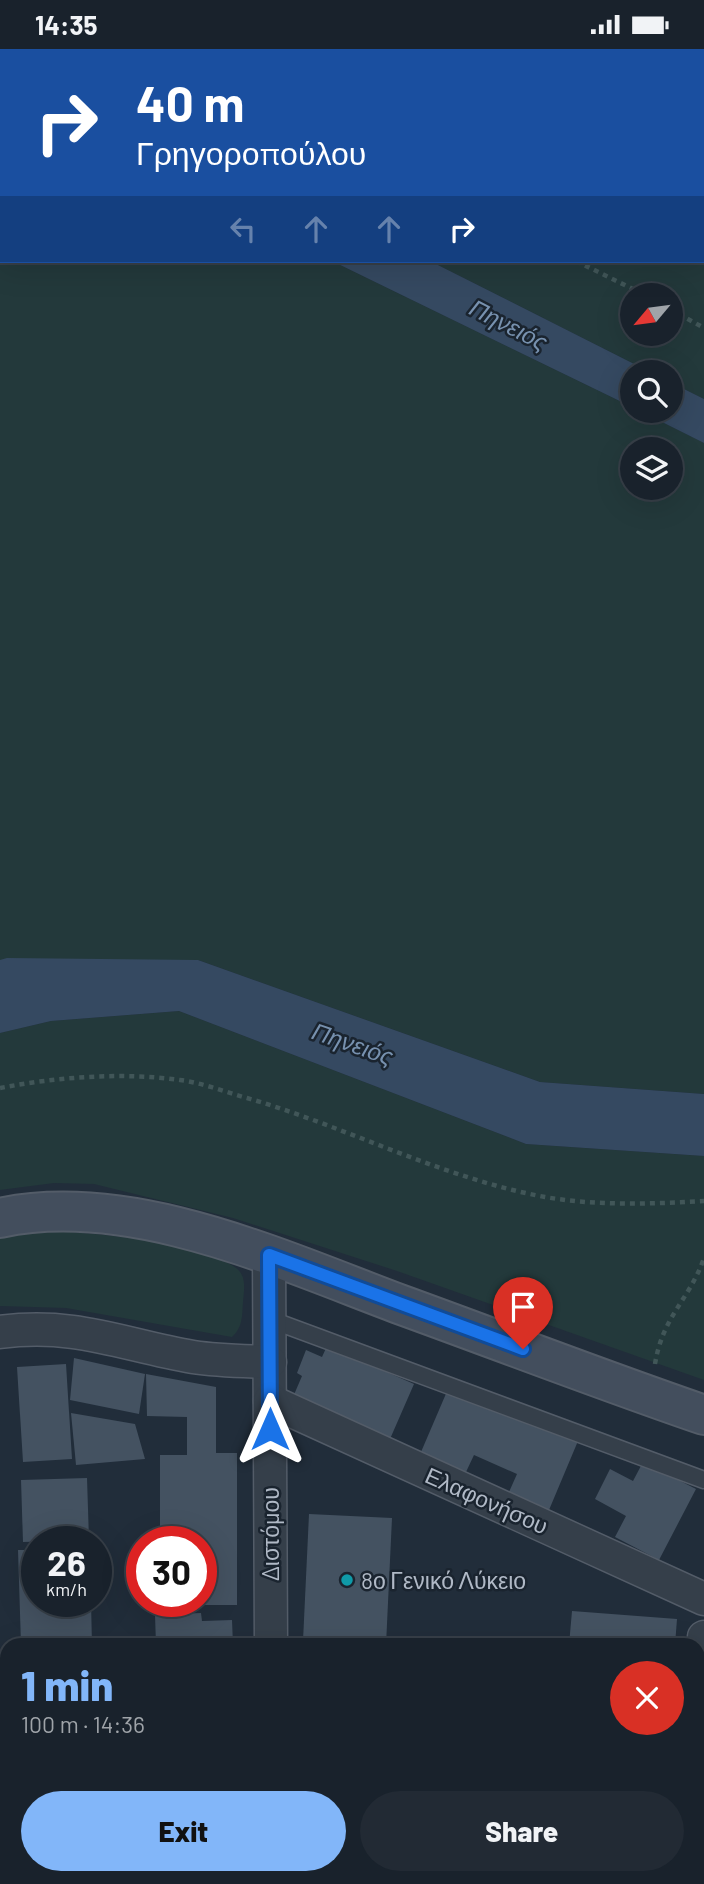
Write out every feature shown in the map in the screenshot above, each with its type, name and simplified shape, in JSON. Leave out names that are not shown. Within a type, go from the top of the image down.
[{"type":"street","points":[[0,1218],[61,1210],[118,1215],[191,1231],[269,1255],[704,1415]]},
{"type":"street","name":"Διστόμου","points":[[269,1255],[271,1638]]},
{"type":"street","points":[[0,1332],[43,1329],[89,1333],[194,1357],[270,1362]]},
{"type":"street","name":"Ελαφονήσου","points":[[270,1401],[704,1599]]},
{"type":"lane","points":[[269,1319],[704,1480]]},
{"type":"path","points":[[580,263],[621,283]]},
{"type":"path","points":[[683,316],[704,328]]},
{"type":"path","points":[[0,1088],[97,1079],[143,1077],[182,1080],[284,1109],[468,1177],[544,1196],[647,1204],[704,1202]]},
{"type":"path","points":[[650,1396],[662,1332],[694,1282],[704,1258]]},
{"type":"green space","points":[[0,263],[336,263],[620,401],[620,423],[664,423],[704,443],[704,1094],[540,1082],[198,960],[0,960]]},
{"type":"green space","points":[[434,263],[704,263],[704,399],[683,388],[683,360],[626,360]]},
{"type":"green space","points":[[179,1011],[526,1144],[704,1156],[704,1380],[397,1271],[233,1218],[94,1184],[54,1183],[0,1190],[0,1033],[51,1021]]},
{"type":"green space","points":[[52,1231],[147,1240],[220,1259],[240,1271],[243,1279],[242,1317],[238,1329],[232,1337],[66,1308],[0,1306],[0,1237]]},
{"type":"water","name":"Πηνειός","points":[[336,263],[434,263],[626,360],[620,360],[620,401]]},
{"type":"water","points":[[683,388],[704,399],[704,443],[664,423],[683,423]]},
{"type":"water","name":"Πηνειός","points":[[0,960],[198,960],[540,1082],[704,1094],[704,1156],[526,1144],[179,1011],[51,1021],[0,1033]]},
{"type":"building","points":[[327,1346],[414,1384],[390,1439],[293,1397],[302,1376],[297,1373],[306,1350],[322,1357]]},
{"type":"building","points":[[74,1358],[145,1374],[139,1414],[70,1400]]},
{"type":"building","points":[[66,1364],[72,1459],[23,1462],[17,1367]]},
{"type":"building","points":[[146,1374],[216,1387],[216,1453],[237,1453],[237,1605],[217,1605],[217,1526],[160,1526],[160,1455],[187,1455],[187,1417],[147,1416]]},
{"type":"building","points":[[448,1389],[578,1441],[549,1510],[509,1492],[517,1474],[474,1455],[466,1472],[421,1452]]},
{"type":"building","points":[[71,1413],[135,1424],[145,1459],[76,1465]]},
{"type":"building","points":[[643,1462],[696,1489],[659,1560],[615,1537],[626,1516],[595,1499],[610,1469],[633,1481]]},
{"type":"building","points":[[87,1478],[89,1526],[22,1526],[21,1480]]},
{"type":"building","name":"8ο Γενικό Λύκειο","points":[[309,1514],[392,1518],[386,1638],[303,1638]]},
{"type":"building","points":[[18,1550],[21,1550],[21,1617],[91,1617],[92,1638],[21,1638]]},
{"type":"building","points":[[572,1611],[677,1619],[676,1638],[570,1638]]},
{"type":"building","points":[[155,1617],[202,1617],[202,1621],[232,1620],[233,1638],[156,1638]]},
{"type":"place","name":"8ο Γενικό Λύκειο","points":[[347,1580]]},
{"type":"route","points":[[270,1429],[269,1255],[523,1349]]}]
